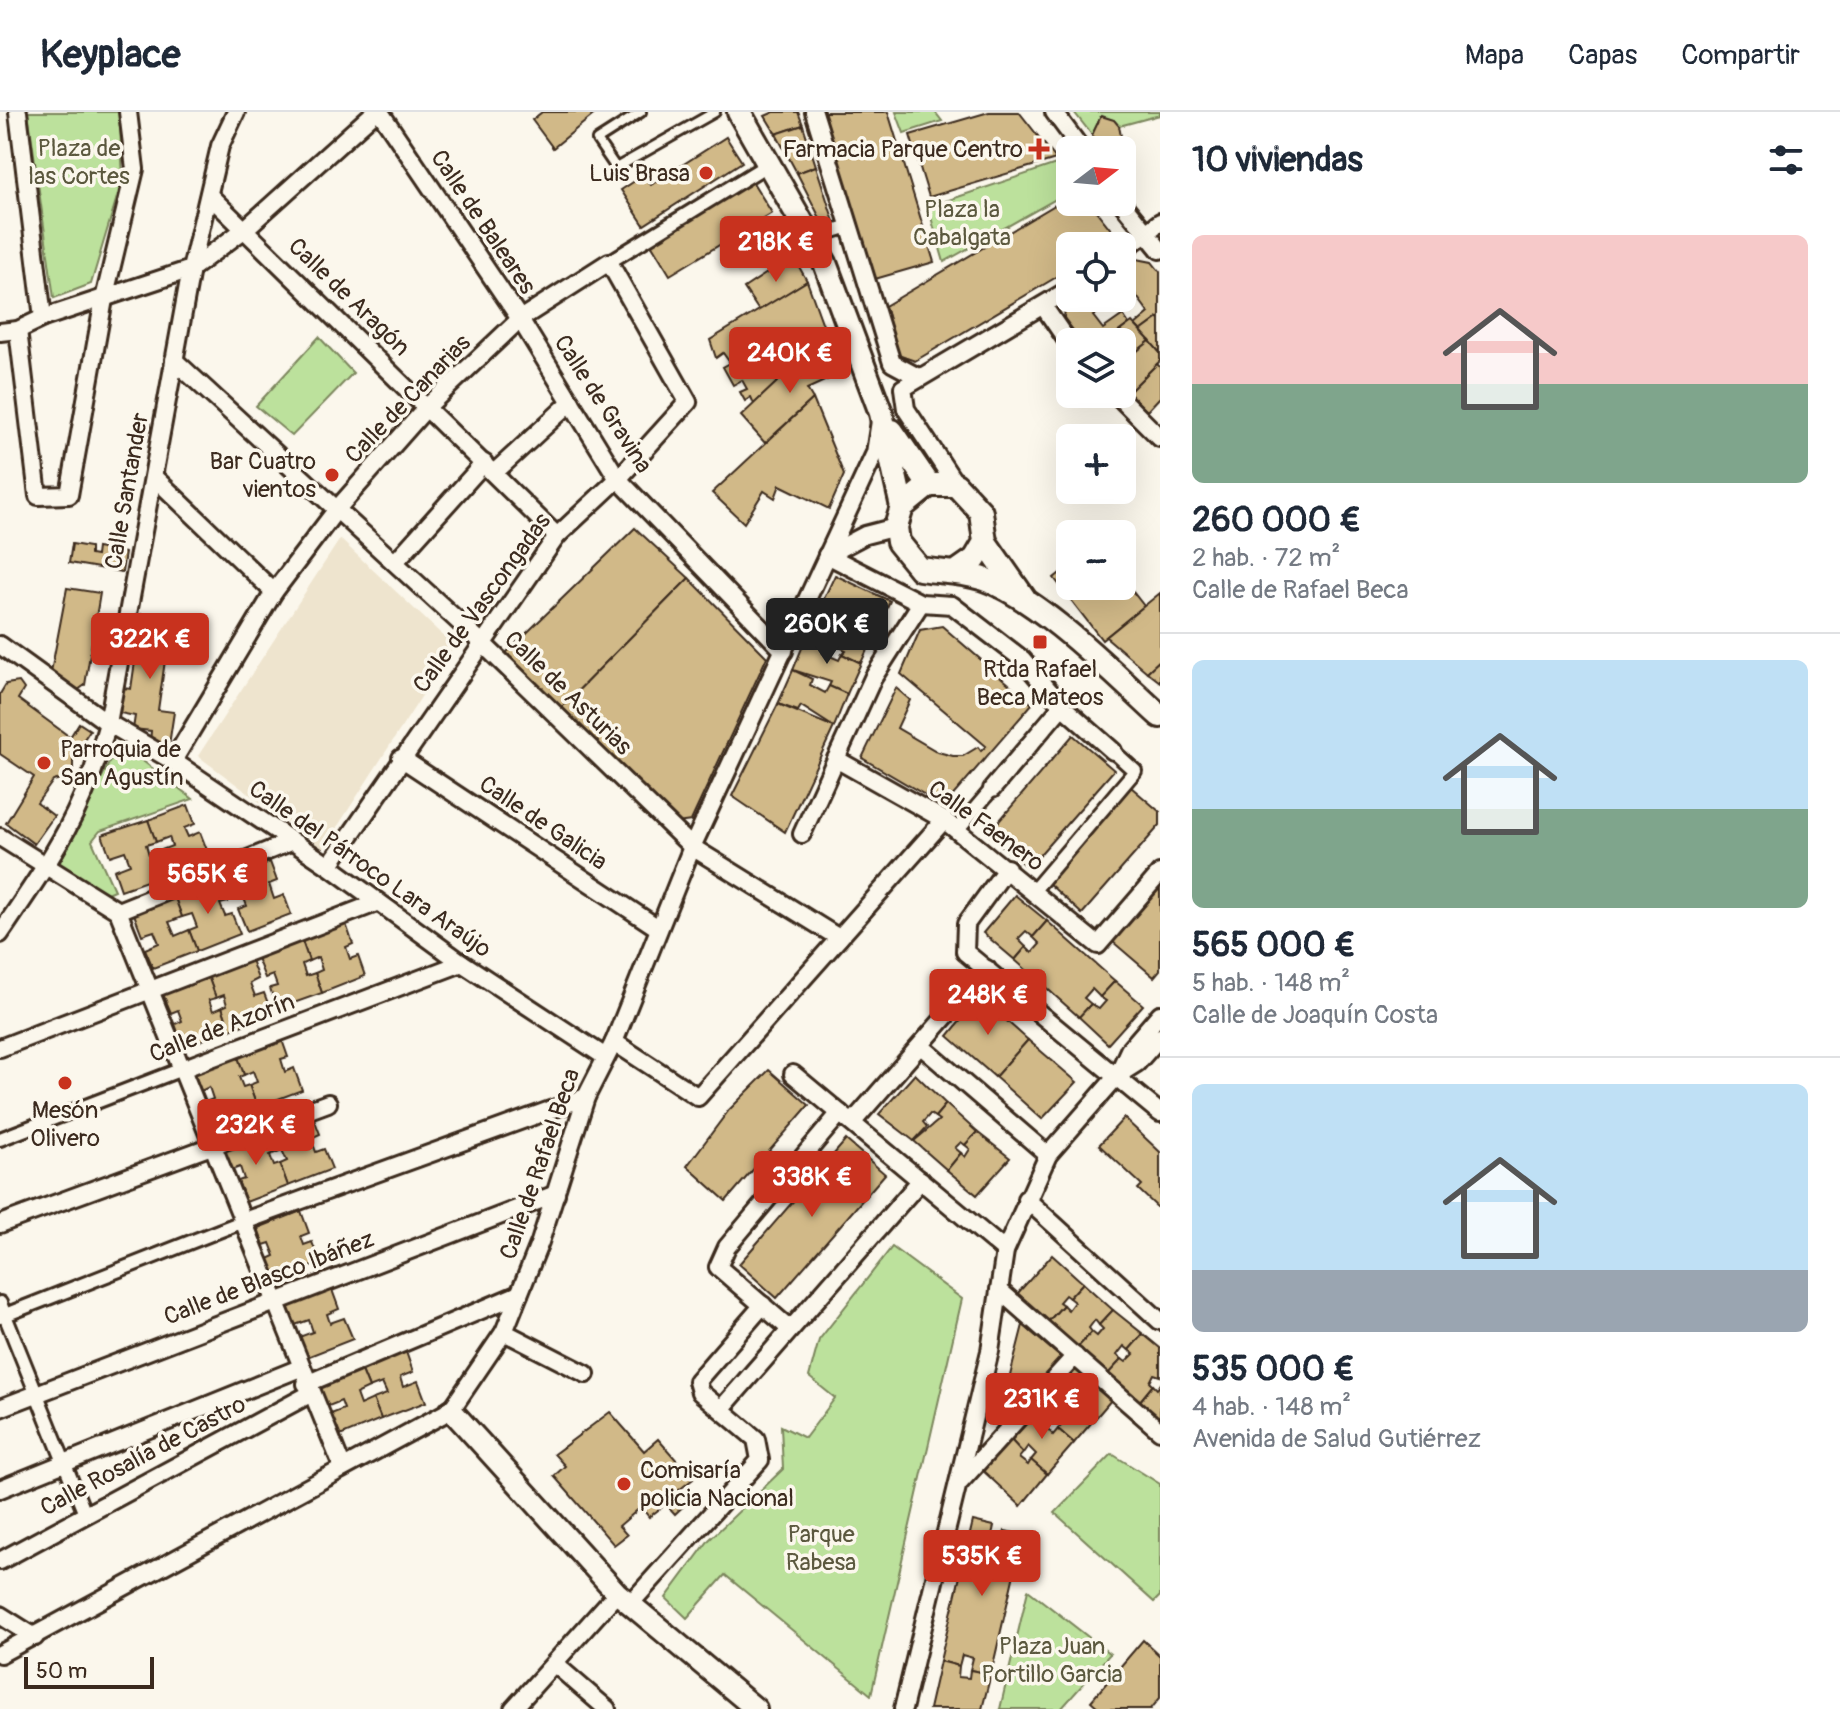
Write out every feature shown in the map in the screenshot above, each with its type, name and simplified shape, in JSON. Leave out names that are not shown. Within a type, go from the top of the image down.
[{"type":"main road","points":[[739,112],[825,263],[881,413],[899,517],[898,542],[920,569],[982,579],[1029,605],[1096,657],[1160,716]]},
{"type":"main road","points":[[881,413],[912,464],[929,485]]},
{"type":"main road","points":[[899,517],[929,485],[956,485],[981,512],[985,542],[1029,605]]},
{"type":"main road","points":[[955,573],[975,559],[985,542]]},
{"type":"street","points":[[18,112],[43,318]]},
{"type":"street","points":[[18,330],[38,496],[69,495],[104,299],[135,169],[128,112]]},
{"type":"street","name":"Calle Santander","points":[[0,934],[72,825],[93,777],[108,723],[191,269],[220,146],[236,112]]},
{"type":"street","points":[[0,332],[18,330],[43,318],[191,269],[245,229],[378,112]]},
{"type":"street","name":"Calle de Baleares","points":[[378,112],[520,319]]},
{"type":"street","points":[[814,112],[892,363],[918,377]]},
{"type":"street","points":[[1054,112],[1072,136]]},
{"type":"street","name":"Calle de Canarias","points":[[173,761],[274,592],[337,509],[428,406],[520,319],[770,163]]},
{"type":"street","name":"Calle de Aragón","points":[[209,195],[428,406],[557,536]]},
{"type":"street","points":[[1132,216],[1160,250]]},
{"type":"street","points":[[1136,241],[1160,222]]},
{"type":"street","points":[[811,238],[849,226]]},
{"type":"street","name":"Calle de Vascongadas","points":[[329,866],[557,536],[618,479],[688,402],[609,262]]},
{"type":"street","points":[[956,485],[906,409],[903,388],[1056,299]]},
{"type":"street","points":[[1044,307],[1058,328]]},
{"type":"street","name":"Calle de Gravina","points":[[520,319],[618,479],[784,651]]},
{"type":"street","name":"Calle de Asturias","points":[[174,360],[481,642],[692,847],[839,938]]},
{"type":"street","points":[[395,562],[489,468],[571,402]]},
{"type":"street","points":[[1130,408],[1160,438]]},
{"type":"street","name":"Calle de Rafael Beca","points":[[0,1654],[342,1466],[451,1410],[504,1332],[556,1194],[586,1097],[609,1049],[692,847],[875,453],[881,413]]},
{"type":"street","points":[[155,478],[274,592]]},
{"type":"street","points":[[827,555],[899,517]]},
{"type":"street","points":[[827,555],[921,603],[952,605],[1022,659],[1062,706],[1135,771],[1034,890]]},
{"type":"street","points":[[802,834],[873,678],[921,603]]},
{"type":"street","name":"Calle del Párroco Lara Araújo","points":[[0,645],[108,723],[173,761],[329,866],[462,963],[698,1097],[839,938]]},
{"type":"street","points":[[839,938],[950,825],[992,789],[1062,706]]},
{"type":"street","name":"Calle de Galicia","points":[[401,758],[658,928]]},
{"type":"street","name":"Calle Faenero","points":[[836,759],[950,825],[1007,868],[1098,945],[1160,873]]},
{"type":"street","points":[[0,837],[118,911],[244,1221],[305,1382],[342,1466]]},
{"type":"street","points":[[118,911],[290,842]]},
{"type":"street","points":[[1007,868],[966,924],[965,952],[1160,1113]]},
{"type":"street","points":[[0,1048],[376,903]]},
{"type":"street","name":"Calle de Azorín","points":[[0,1139],[462,963]]},
{"type":"street","points":[[790,1329],[718,1267],[727,1247],[846,1118],[921,1046],[987,969]]},
{"type":"street","points":[[1117,1076],[1129,1050],[1160,1014]]},
{"type":"street","points":[[903,1709],[990,1351],[1005,1251],[1048,1155],[1117,1076],[1137,1063],[1160,1037]]},
{"type":"street","points":[[921,1046],[1048,1155]]},
{"type":"street","points":[[793,1074],[1005,1251]]},
{"type":"street","points":[[85,1514],[2,1312],[586,1097]]},
{"type":"street","points":[[0,1224],[328,1103]]},
{"type":"street","points":[[722,1408],[921,1180]]},
{"type":"street","name":"Calle de Blasco Ibáñez","points":[[0,1408],[556,1194]]},
{"type":"street","points":[[1026,1199],[1160,1321]]},
{"type":"street","points":[[999,1290],[1160,1431]]},
{"type":"street","points":[[0,1489],[64,1462],[305,1382],[519,1294]]},
{"type":"street","points":[[513,1709],[760,1460],[756,1439],[700,1392],[697,1381],[763,1305]]},
{"type":"street","points":[[504,1332],[586,1374]]},
{"type":"street","points":[[958,1484],[1075,1356]]},
{"type":"street","name":"Calle Rosalía de Castro","points":[[0,1561],[85,1514],[305,1382]]},
{"type":"street","points":[[451,1410],[623,1598],[756,1709]]},
{"type":"street","points":[[0,1615],[35,1637]]},
{"type":"street","points":[[556,1665],[607,1709]]},
{"type":"lane","points":[[641,112],[597,140],[616,168],[715,112]]},
{"type":"shaded area","points":[[340,539],[454,646],[323,849],[198,756]]},
{"type":"green space","name":"Plaza de las Cortes","points":[[28,112],[119,112],[123,177],[91,284],[54,298]]},
{"type":"green space","points":[[896,112],[935,112],[942,121],[904,133]]},
{"type":"green space","points":[[1074,112],[1160,112],[1160,115],[1119,126],[1114,120],[1102,116],[1092,135]]},
{"type":"green space","name":"Plaza la Cabalgata","points":[[1056,164],[1056,199],[944,262],[928,207]]},
{"type":"green space","points":[[319,337],[353,373],[292,436],[256,406]]},
{"type":"green space","points":[[119,743],[193,799],[100,831],[92,841],[114,890],[102,895],[59,864]]},
{"type":"green space","name":"Parque Rabesa","points":[[892,1247],[962,1299],[871,1695],[725,1575],[687,1618],[666,1598],[709,1540],[783,1469],[781,1426],[805,1438],[835,1398],[809,1377],[819,1340]]},
{"type":"green space","name":"Plaza Juan Portillo Garcia","points":[[1112,1454],[1160,1484],[1160,1596],[1154,1602],[1055,1513]]},
{"type":"green space","name":"Plaza Juan Portillo Garcia","points":[[1028,1590],[1110,1654],[1061,1709],[1000,1709]]},
{"type":"building","points":[[542,112],[597,112],[553,148],[532,120]]},
{"type":"building","points":[[774,112],[798,112],[803,125],[776,134],[765,116]]},
{"type":"building","points":[[822,112],[888,112],[934,262],[875,279]]},
{"type":"building","points":[[989,112],[1019,112],[1056,159],[929,197],[910,135]]},
{"type":"building","points":[[1101,116],[1114,120],[1121,136],[1093,136]]},
{"type":"building","points":[[803,125],[816,166],[797,173],[776,134]]},
{"type":"building","points":[[726,137],[742,162],[644,225],[621,190],[644,175],[651,185]]},
{"type":"building","points":[[816,166],[834,222],[823,224],[797,173]]},
{"type":"building","points":[[752,181],[772,213],[670,275],[650,242]]},
{"type":"building","points":[[1056,204],[1056,216],[1100,216],[1112,231],[1056,232],[1056,277],[915,361],[898,355],[885,306]]},
{"type":"building","points":[[793,256],[807,281],[759,311],[744,288]]},
{"type":"building","points":[[1136,260],[1152,262],[1160,272],[1160,317],[1141,331],[1135,325],[1149,313],[1136,295]]},
{"type":"building","points":[[807,281],[831,347],[793,367],[754,404],[751,397],[745,401],[740,392],[747,389],[742,380],[733,385],[723,367],[730,363],[723,353],[716,358],[710,340]]},
{"type":"building","points":[[1065,312],[1099,312],[1093,316],[1102,328],[1072,328],[1064,318]]},
{"type":"building","points":[[1123,315],[1129,324],[1124,328],[1104,328]]},
{"type":"building","points":[[1160,317],[1160,353],[1141,331]]},
{"type":"building","points":[[1132,322],[1150,341],[1136,352],[1136,328],[1124,328]]},
{"type":"building","points":[[1150,341],[1160,353],[1160,361],[1136,385],[1136,352]]},
{"type":"building","points":[[831,347],[842,373],[807,389],[813,399],[765,443],[741,416],[793,367]]},
{"type":"building","points":[[1157,364],[1160,367],[1160,397],[1147,411],[1136,401],[1136,385]]},
{"type":"building","points":[[813,399],[844,475],[829,509],[780,485],[775,498],[764,491],[744,523],[712,493]]},
{"type":"building","points":[[635,528],[689,578],[561,708],[506,653]]},
{"type":"building","points":[[72,544],[90,547],[90,555],[96,556],[97,548],[125,553],[122,572],[69,563]]},
{"type":"building","points":[[835,575],[890,601],[876,631],[843,611],[841,615],[820,607]]},
{"type":"building","points":[[689,578],[767,657],[691,821],[677,823],[561,708]]},
{"type":"building","points":[[67,588],[100,593],[85,685],[78,690],[51,672]]},
{"type":"building","points":[[1160,593],[1160,660],[1147,672],[1106,637]]},
{"type":"building","points":[[1136,596],[1144,606],[1102,640],[1071,600],[1136,600]]},
{"type":"building","points":[[820,607],[841,615],[838,622],[853,629],[856,621],[876,631],[861,663],[842,654],[846,650],[828,642],[825,647],[806,638]]},
{"type":"building","points":[[142,614],[171,618],[158,710],[174,712],[169,745],[150,743],[151,731],[133,729],[135,716],[120,713],[123,688],[131,689]]},
{"type":"building","points":[[942,626],[1032,704],[944,806],[862,758],[896,688],[910,700],[897,728],[938,752],[953,756],[963,756],[978,747],[981,751],[986,746],[901,674],[920,630]]},
{"type":"building","points":[[806,638],[825,647],[823,653],[839,660],[842,654],[861,663],[847,694],[829,686],[831,682],[793,670]]},
{"type":"building","points":[[1160,660],[1160,682],[1147,672]]},
{"type":"building","points":[[793,670],[812,679],[810,685],[825,693],[829,686],[847,694],[834,727],[801,706],[798,711],[778,704]]},
{"type":"building","name":"Parroquia de San Agustín","points":[[19,682],[24,689],[18,699],[70,737],[79,723],[90,730],[73,756],[73,771],[68,777],[53,781],[37,803],[54,816],[34,844],[6,823],[34,777],[0,754],[0,694],[6,684]]},
{"type":"building","points":[[778,704],[834,727],[785,832],[732,796]]},
{"type":"building","points":[[1073,735],[1114,770],[1028,868],[988,834]]},
{"type":"building","points":[[1131,787],[1160,812],[1160,825],[1082,914],[1047,882]]},
{"type":"building","points":[[188,805],[195,824],[184,828],[188,837],[200,832],[210,858],[164,875],[156,852],[172,846],[169,837],[156,842],[148,820]]},
{"type":"building","points":[[148,820],[156,842],[146,845],[149,855],[156,852],[164,875],[121,890],[114,870],[130,864],[125,851],[110,856],[102,835]]},
{"type":"building","points":[[270,862],[277,881],[269,884],[274,899],[284,895],[291,914],[247,931],[238,909],[247,906],[243,896],[236,898],[228,878]]},
{"type":"building","points":[[220,881],[228,902],[220,904],[225,916],[232,914],[240,934],[197,951],[189,930],[197,927],[192,914],[182,917],[175,898]]},
{"type":"building","points":[[1160,887],[1160,970],[1154,977],[1113,942]]},
{"type":"building","points":[[1015,895],[1047,921],[1033,937],[1026,931],[1018,939],[1026,947],[1015,960],[983,933]]},
{"type":"building","points":[[175,898],[182,917],[169,922],[175,936],[189,930],[197,951],[153,968],[145,949],[159,943],[154,931],[142,935],[134,914]]},
{"type":"building","points":[[1047,921],[1115,981],[1100,997],[1092,989],[1084,998],[1091,1004],[1079,1017],[1015,960],[1026,947],[1032,953],[1040,944],[1033,937]]},
{"type":"building","points":[[346,924],[353,944],[346,947],[350,959],[358,956],[365,976],[322,993],[315,973],[322,970],[318,957],[309,961],[302,941]]},
{"type":"building","points":[[302,941],[309,961],[302,964],[306,976],[315,973],[322,993],[277,1009],[270,988],[277,986],[273,975],[265,978],[257,958]]},
{"type":"building","points":[[251,960],[258,979],[250,983],[255,996],[264,993],[272,1014],[230,1030],[222,1007],[227,1005],[224,995],[216,998],[208,976]]},
{"type":"building","points":[[208,976],[216,998],[209,1000],[213,1011],[222,1007],[230,1030],[183,1047],[175,1024],[182,1021],[178,1010],[171,1013],[163,994]]},
{"type":"building","points":[[1115,981],[1143,1005],[1108,1044],[1079,1017],[1091,1004],[1099,1009],[1106,1001],[1100,997]]},
{"type":"building","points":[[980,997],[1028,1040],[995,1077],[948,1036]]},
{"type":"building","points":[[281,1037],[288,1057],[281,1059],[285,1072],[294,1068],[302,1090],[257,1107],[249,1085],[257,1082],[253,1071],[244,1075],[237,1054]]},
{"type":"building","points":[[1028,1040],[1077,1082],[1042,1119],[995,1077]]},
{"type":"building","points":[[237,1054],[244,1075],[239,1077],[243,1087],[249,1085],[257,1107],[213,1125],[205,1102],[213,1099],[209,1087],[201,1091],[193,1070]]},
{"type":"building","points":[[769,1070],[809,1105],[726,1201],[687,1166],[729,1110]]},
{"type":"building","points":[[915,1074],[946,1104],[935,1117],[930,1114],[923,1122],[927,1127],[914,1141],[879,1114]]},
{"type":"building","points":[[946,1104],[977,1132],[965,1145],[961,1142],[955,1148],[961,1153],[947,1170],[914,1141],[939,1120],[935,1117]]},
{"type":"building","points":[[313,1116],[320,1134],[311,1138],[316,1152],[324,1149],[332,1169],[288,1186],[280,1164],[287,1161],[282,1150],[275,1153],[268,1133]]},
{"type":"building","points":[[1124,1118],[1160,1152],[1160,1210],[1138,1189],[1142,1185],[1099,1145]]},
{"type":"building","points":[[977,1132],[1010,1158],[977,1195],[947,1170],[961,1153],[965,1157],[970,1149],[965,1145]]},
{"type":"building","points":[[268,1133],[275,1153],[270,1155],[274,1166],[280,1164],[288,1186],[246,1202],[238,1181],[244,1179],[240,1167],[232,1170],[224,1149]]},
{"type":"building","points":[[846,1140],[885,1174],[777,1298],[739,1264]]},
{"type":"building","points":[[301,1211],[309,1233],[301,1236],[304,1245],[312,1242],[320,1263],[276,1280],[268,1259],[275,1256],[270,1243],[264,1245],[258,1228]]},
{"type":"building","points":[[1052,1255],[1083,1283],[1069,1298],[1065,1295],[1059,1302],[1063,1305],[1048,1322],[1017,1294]]},
{"type":"building","points":[[1083,1283],[1113,1310],[1099,1325],[1095,1320],[1089,1328],[1092,1332],[1078,1347],[1048,1322],[1063,1305],[1068,1310],[1074,1302],[1069,1298]]},
{"type":"building","points":[[331,1287],[339,1309],[327,1314],[330,1323],[344,1318],[353,1339],[307,1357],[299,1337],[313,1332],[309,1320],[295,1325],[287,1304]]},
{"type":"building","points":[[1113,1310],[1143,1334],[1129,1350],[1124,1346],[1117,1355],[1122,1359],[1108,1374],[1078,1347],[1092,1332],[1097,1336],[1103,1329],[1099,1325]]},
{"type":"building","points":[[1023,1325],[1065,1361],[994,1438]]},
{"type":"building","points":[[1143,1334],[1160,1348],[1160,1376],[1154,1374],[1150,1382],[1153,1385],[1140,1401],[1108,1374],[1122,1359],[1126,1362],[1134,1354],[1129,1350]]},
{"type":"building","points":[[405,1349],[413,1372],[400,1377],[403,1387],[418,1381],[426,1402],[381,1419],[373,1399],[387,1394],[382,1383],[369,1388],[360,1366]]},
{"type":"building","points":[[360,1366],[369,1388],[356,1394],[360,1405],[373,1399],[381,1419],[340,1436],[331,1414],[344,1409],[341,1401],[326,1407],[317,1383]]},
{"type":"building","points":[[1073,1366],[1112,1399],[1074,1443],[1058,1429],[1063,1424],[1055,1418],[1051,1423],[1037,1409]]},
{"type":"building","points":[[1153,1385],[1157,1389],[1160,1385],[1160,1419],[1140,1401]]},
{"type":"building","points":[[1037,1409],[1051,1423],[1047,1428],[1053,1435],[1058,1429],[1074,1443],[1047,1474],[1031,1460],[1036,1454],[1028,1446],[1023,1453],[1009,1438]]},
{"type":"building","name":"Comisaría policia Nacional","points":[[610,1412],[644,1451],[658,1439],[693,1479],[679,1490],[689,1501],[675,1514],[666,1504],[649,1517],[641,1507],[619,1526],[627,1535],[614,1545],[554,1476],[565,1466],[554,1454]]},
{"type":"building","points":[[1009,1438],[1023,1453],[1019,1458],[1028,1465],[1031,1460],[1047,1474],[1021,1506],[982,1470]]},
{"type":"building","points":[[973,1521],[994,1526],[992,1535],[1003,1537],[1005,1531],[1023,1535],[991,1674],[970,1670],[973,1658],[962,1655],[959,1666],[940,1661]]},
{"type":"building","points":[[1143,1640],[1160,1656],[1160,1698],[1151,1709],[1100,1709],[1091,1701]]},
{"type":"building","points":[[940,1661],[959,1666],[958,1677],[969,1678],[970,1670],[991,1674],[982,1709],[929,1709]]},
{"type":"place","name":"Farmacia Parque Centro","points":[[1039,149]]},
{"type":"place","name":"Luis Brasa","points":[[706,173]]},
{"type":"place","name":"Bar Cuatro vientos","points":[[332,475]]},
{"type":"place","name":"Rtda Rafael Beca Mateos","points":[[1040,642]]},
{"type":"place","name":"Parroquia de San Agustín","points":[[44,763]]},
{"type":"place","name":"Mesón Olivero","points":[[65,1083]]},
{"type":"place","name":"Comisaría policia Nacional","points":[[624,1484]]}]
